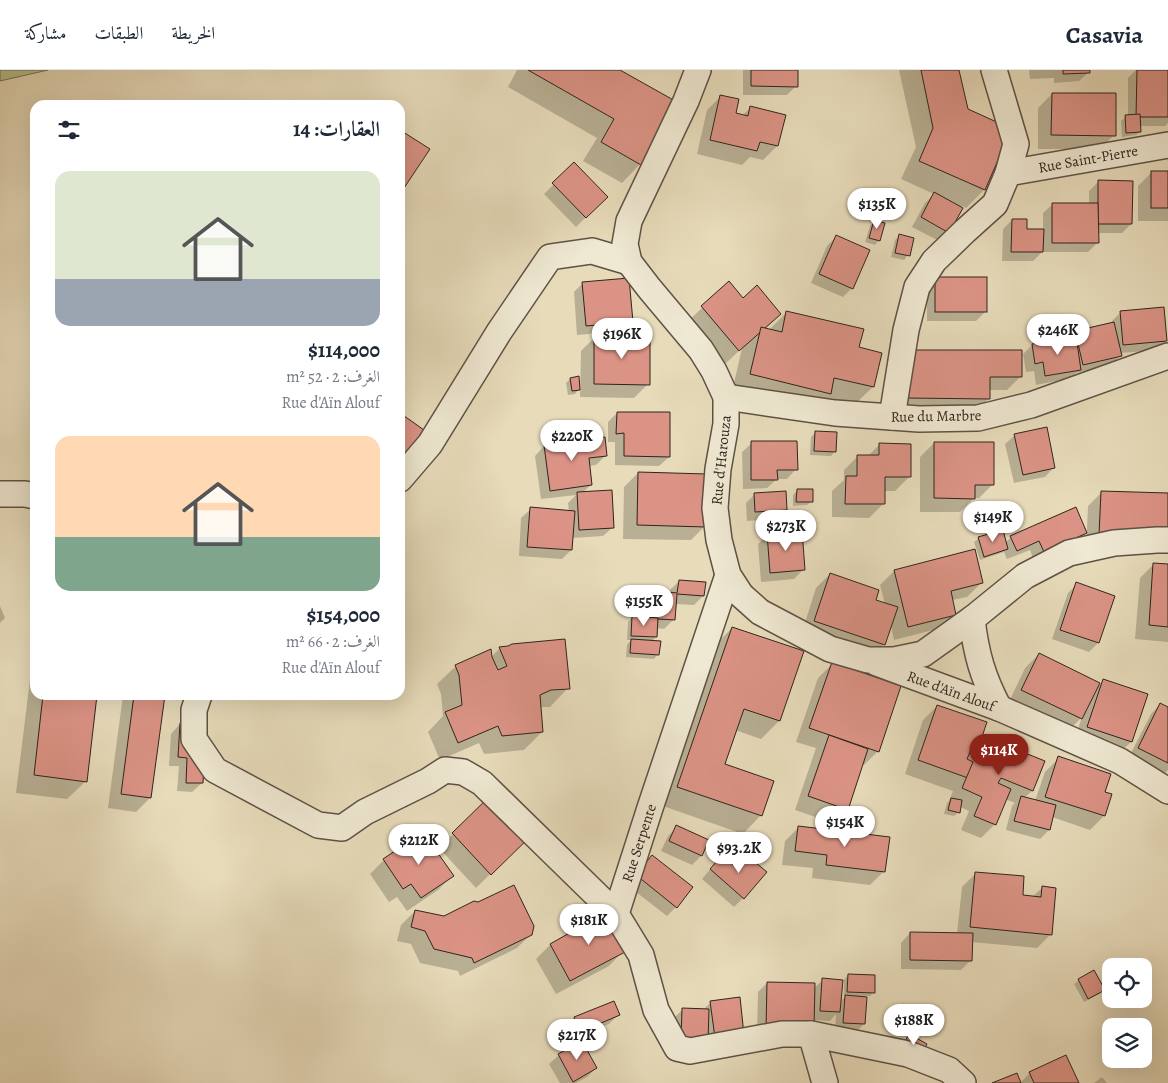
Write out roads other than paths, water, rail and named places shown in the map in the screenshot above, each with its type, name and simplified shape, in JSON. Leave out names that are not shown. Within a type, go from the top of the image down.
[{"type":"street","name":"Rue d'Harouza","points":[[698,70],[686,101],[629,221],[625,244],[629,262],[648,288],[701,350],[726,397],[726,424],[718,469],[715,508],[719,540],[728,575],[741,595],[760,612],[830,649],[868,660],[894,660],[923,654],[972,619],[1025,576],[1069,553],[1114,543],[1168,540]]},
{"type":"street","points":[[892,417],[906,330],[917,287],[934,261],[995,204],[1008,173],[1016,144],[994,70]]},
{"type":"street","name":"Rue Saint-Pierre","points":[[1008,173],[1168,145]]},
{"type":"street","points":[[405,473],[430,444],[499,332],[550,257],[592,251],[629,262]]},
{"type":"street","name":"Rue du Marbre","points":[[726,397],[835,413],[919,419],[978,418],[1030,405],[1168,356]]},
{"type":"street","points":[[0,494],[30,495]]},
{"type":"street","name":"Rue Serpente","points":[[616,914],[728,575]]},
{"type":"street","points":[[972,619],[974,643],[981,669],[989,690],[999,708]]},
{"type":"street","name":"Rue d'Aïn Alouf","points":[[868,660],[999,708],[1120,761],[1168,790]]},
{"type":"street","points":[[197,700],[194,710],[194,739],[215,770],[318,825],[342,828],[365,812],[428,781],[445,770],[462,772],[482,783],[616,914],[641,955],[656,1010],[678,1048],[690,1051],[782,1034],[811,1034],[908,1054],[949,1070],[963,1083]]},
{"type":"street","points":[[811,1034],[825,1083]]}]
